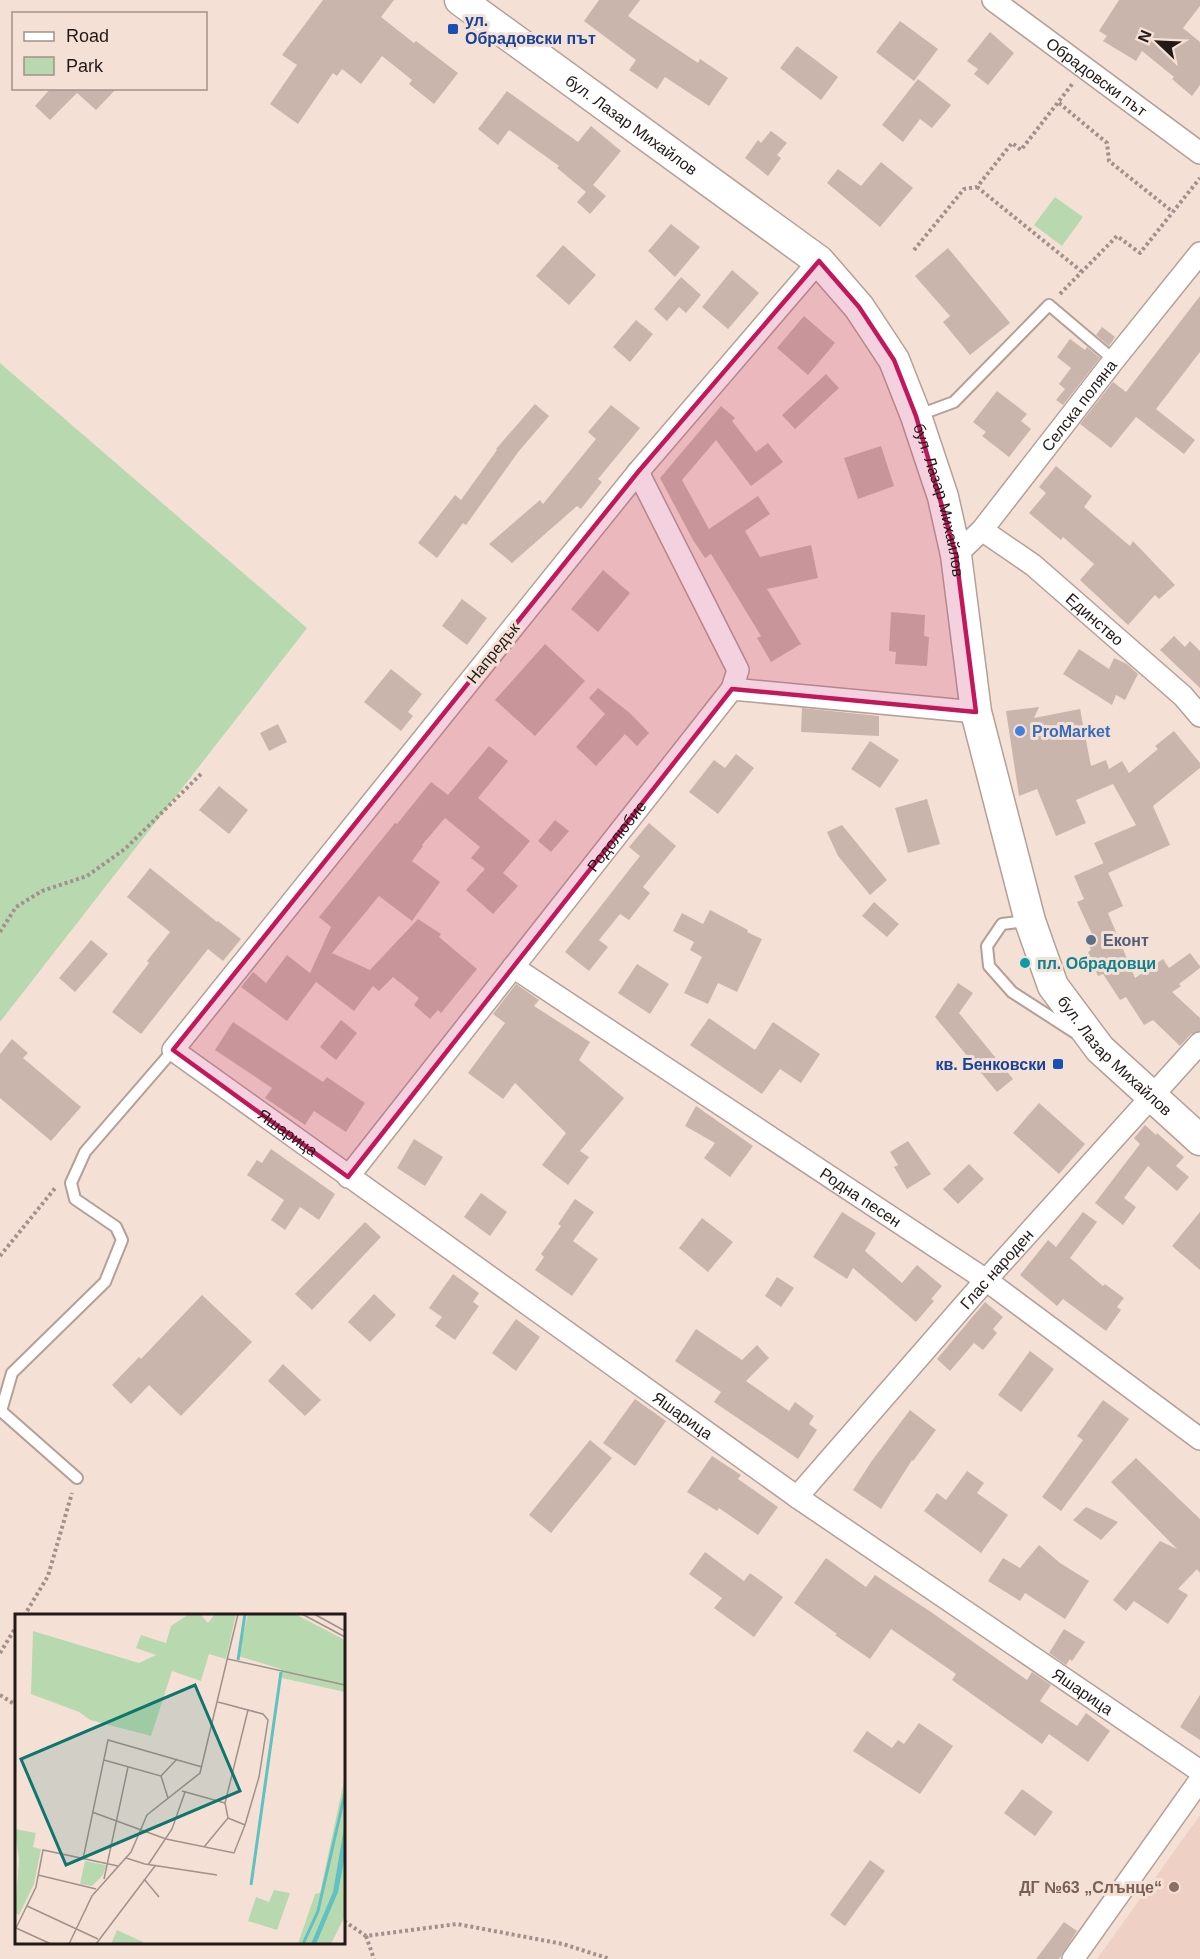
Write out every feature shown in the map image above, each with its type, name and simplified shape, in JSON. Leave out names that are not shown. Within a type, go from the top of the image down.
[{"type":"street","name":"бул. Лазар Михайлов","points":[[460,0],[819,261],[859,307],[894,360],[916,416],[943,498],[956,555],[976,712],[1030,921],[1053,986],[1100,1049],[1200,1140]]},
{"type":"street","name":"Обрадовски път","points":[[993,0],[1200,153]]},
{"type":"street","name":"Селска поляна","points":[[956,555],[982,530],[1200,253]]},
{"type":"street","name":"Напредък","points":[[175,1048],[638,472],[819,261]]},
{"type":"street","points":[[638,472],[738,670],[732,689],[976,712]]},
{"type":"street","name":"Единство","points":[[982,530],[1033,565],[1183,696],[1200,716]]},
{"type":"street","name":"Родолюбие","points":[[348,1177],[732,689]]},
{"type":"street","name":"Родна песен","points":[[513,968],[986,1280],[1200,1439]]},
{"type":"street","name":"Глас народен","points":[[797,1497],[986,1280],[1200,1043]]},
{"type":"street","name":"Яшарица","points":[[175,1048],[348,1177],[797,1497],[1200,1771]]},
{"type":"street","points":[[1073,1959],[1200,1780]]},
{"type":"lane","points":[[916,416],[954,402],[1049,305],[1114,360]]},
{"type":"lane","points":[[1030,921],[1002,924],[987,946],[989,966],[1012,992],[1100,1049]]},
{"type":"lane","points":[[77,1478],[2,1411],[12,1373],[105,1282],[122,1240],[116,1227],[75,1199],[71,1183],[85,1152],[175,1048]]},
{"type":"path","points":[[914,250],[964,189],[977,187],[1012,143],[1021,150],[1085,68]]},
{"type":"path","points":[[1059,103],[1107,142],[1109,161],[1173,212]]},
{"type":"path","points":[[1049,305],[1117,236],[1140,253],[1200,178]]},
{"type":"path","points":[[977,187],[1082,271]]},
{"type":"path","points":[[0,932],[16,907],[42,891],[87,876],[125,849],[202,773]]},
{"type":"path","points":[[0,1256],[57,1187]]},
{"type":"path","points":[[25,1614],[48,1576],[77,1478]]},
{"type":"path","points":[[0,1653],[15,1629]]},
{"type":"path","points":[[0,1695],[15,1704]]},
{"type":"path","points":[[345,1922],[366,1936],[374,1959]]},
{"type":"path","points":[[366,1936],[457,1924],[563,1944],[610,1959]]},
{"type":"highlighted area","points":[[819,261],[859,307],[894,360],[916,416],[956,555],[976,712],[732,689],[348,1177],[173,1050],[638,472]]},
{"type":"shaded area","name":"ДГ №63 „Слънце“","points":[[1200,1815],[1200,1959],[1097,1959]]},
{"type":"green space","points":[[1055,197],[1083,217],[1062,246],[1034,225]]},
{"type":"green space","points":[[0,363],[307,628],[0,1022]]},
{"type":"building","points":[[323,0],[394,0],[381,17],[458,73],[434,104],[409,84],[412,80],[382,56],[361,84],[342,69],[337,76],[333,73],[298,124],[270,104],[297,65],[282,55]]},
{"type":"building","points":[[599,0],[640,0],[628,16],[698,63],[700,59],[728,78],[709,106],[665,77],[657,89],[629,70],[636,60],[584,21]]},
{"type":"building","points":[[1119,0],[1200,0],[1200,6],[1183,28],[1200,42],[1200,85],[1192,96],[1172,79],[1174,77],[1142,51],[1136,61],[1103,41],[1107,36],[1099,31]]},
{"type":"building","points":[[900,21],[938,49],[914,81],[876,52]]},
{"type":"building","points":[[990,32],[1014,53],[988,85],[974,74],[978,69],[967,61]]},
{"type":"building","points":[[797,46],[838,77],[821,100],[780,68]]},
{"type":"building","points":[[918,79],[951,105],[932,128],[920,119],[903,142],[882,125]]},
{"type":"building","points":[[49,90],[115,90],[96,110],[77,93],[50,120],[35,106]]},
{"type":"building","points":[[507,91],[578,142],[591,126],[621,151],[593,185],[606,196],[590,214],[577,202],[586,192],[557,168],[559,166],[509,130],[498,145],[478,129]]},
{"type":"building","points":[[771,131],[787,143],[777,155],[781,158],[768,176],[745,158],[758,140],[761,143]]},
{"type":"building","points":[[881,162],[913,188],[880,227],[827,183],[838,169],[861,186]]},
{"type":"building","points":[[671,224],[700,247],[675,277],[648,251]]},
{"type":"building","points":[[563,245],[596,275],[569,305],[536,276]]},
{"type":"building","points":[[948,248],[1010,323],[970,355],[943,322],[950,316],[915,276]]},
{"type":"building","points":[[732,270],[759,293],[728,329],[702,307]]},
{"type":"building","points":[[681,277],[701,295],[686,313],[679,307],[667,321],[654,309]]},
{"type":"building","points":[[1200,296],[1200,352],[1156,409],[1195,440],[1184,454],[1136,417],[1111,448],[1080,424],[1113,382],[1126,392]]},
{"type":"building","points":[[804,316],[835,343],[808,375],[777,348]]},
{"type":"building","points":[[636,320],[653,334],[630,362],[613,347]]},
{"type":"building","points":[[1102,327],[1115,337],[1109,346],[1096,335]]},
{"type":"building","points":[[1070,339],[1085,350],[1087,347],[1100,358],[1063,405],[1056,400],[1065,389],[1059,384],[1071,368],[1057,357]]},
{"type":"building","points":[[826,374],[839,388],[795,429],[782,415]]},
{"type":"building","points":[[997,391],[1027,414],[1021,421],[1031,429],[1009,457],[982,436],[986,432],[973,422]]},
{"type":"building","points":[[535,404],[549,416],[519,451],[466,525],[463,523],[437,558],[418,543],[455,495],[461,500],[496,449]]},
{"type":"building","points":[[611,405],[640,428],[598,479],[602,482],[581,509],[577,506],[512,563],[489,544],[540,500],[543,504],[596,439],[588,432]]},
{"type":"building","points":[[721,406],[735,418],[732,421],[756,452],[768,443],[783,462],[751,486],[716,440],[682,480],[709,529],[758,496],[770,514],[745,531],[760,557],[811,545],[818,578],[767,589],[801,644],[771,662],[757,638],[761,636],[711,554],[705,558],[693,540],[660,478]]},
{"type":"building","points":[[881,446],[894,486],[858,499],[844,458]]},
{"type":"building","points":[[1056,466],[1092,496],[1084,507],[1130,546],[1133,541],[1175,585],[1159,599],[1155,595],[1128,625],[1080,580],[1094,564],[1063,537],[1061,540],[1029,513],[1046,493],[1039,487]]},
{"type":"building","points":[[603,570],[630,593],[598,632],[571,609]]},
{"type":"building","points":[[462,599],[487,618],[467,645],[442,626]]},
{"type":"building","points":[[891,612],[925,615],[924,636],[929,637],[927,666],[895,664],[896,652],[889,651]]},
{"type":"building","points":[[1174,636],[1185,647],[1190,641],[1200,651],[1200,688],[1160,650]]},
{"type":"building","points":[[545,644],[585,681],[535,736],[495,700]]},
{"type":"building","points":[[1079,649],[1109,669],[1114,658],[1127,664],[1138,674],[1125,700],[1116,695],[1112,705],[1063,674]]},
{"type":"building","points":[[391,669],[422,694],[408,712],[413,716],[401,731],[364,702]]},
{"type":"building","points":[[598,688],[631,714],[649,733],[637,746],[625,734],[596,766],[576,747],[605,714],[589,698]]},
{"type":"building","points":[[1039,707],[1034,718],[1080,709],[1091,766],[1106,760],[1109,769],[1122,761],[1129,773],[1158,749],[1155,746],[1174,731],[1200,763],[1200,768],[1153,806],[1170,845],[1108,873],[1094,843],[1136,825],[1113,784],[1076,800],[1086,823],[1056,836],[1037,789],[1019,796],[1006,711]]},
{"type":"building","points":[[802,708],[879,716],[879,736],[801,732]]},
{"type":"building","points":[[278,724],[287,742],[269,751],[260,733]]},
{"type":"building","points":[[870,741],[899,760],[880,788],[851,769]]},
{"type":"building","points":[[489,746],[508,761],[478,798],[530,841],[503,873],[518,886],[493,914],[466,890],[485,869],[471,858],[480,847],[445,818],[422,845],[412,861],[440,882],[412,921],[379,896],[332,953],[370,970],[418,919],[441,934],[439,937],[477,969],[441,1013],[438,1010],[430,1019],[414,1005],[419,998],[393,977],[379,991],[373,986],[354,1011],[316,982],[287,1021],[241,987],[253,972],[266,983],[287,955],[310,973],[331,927],[319,917],[431,782],[448,795]]},
{"type":"building","points":[[736,754],[754,768],[718,814],[689,792],[714,760],[725,768]]},
{"type":"building","points":[[219,786],[248,810],[229,834],[199,810]]},
{"type":"building","points":[[927,799],[940,844],[908,853],[895,808]]},
{"type":"building","points":[[555,820],[569,831],[551,852],[538,841]]},
{"type":"building","points":[[649,823],[676,846],[643,887],[650,893],[629,920],[620,914],[599,940],[608,947],[589,971],[565,952],[640,856],[629,847]]},
{"type":"building","points":[[842,825],[887,880],[870,895],[838,856],[827,832]]},
{"type":"building","points":[[1104,863],[1123,906],[1108,913],[1135,978],[1163,959],[1169,968],[1190,953],[1200,966],[1172,992],[1200,1018],[1200,1031],[1191,1034],[1180,1046],[1153,1020],[1144,1025],[1126,997],[1120,1000],[1103,974],[1098,976],[1088,952],[1091,950],[1085,937],[1092,934],[1077,902],[1084,899],[1074,876]]},
{"type":"building","points":[[150,868],[241,939],[223,961],[208,949],[141,1034],[112,1012],[170,932],[127,897]]},
{"type":"building","points":[[874,902],[899,924],[887,937],[862,916]]},
{"type":"building","points":[[710,910],[762,939],[737,992],[718,983],[708,1004],[684,993],[702,957],[690,950],[694,942],[673,931],[682,913],[703,924]]},
{"type":"building","points":[[91,940],[108,954],[75,992],[59,978]]},
{"type":"building","points":[[637,964],[669,984],[650,1014],[618,993]]},
{"type":"building","points":[[958,983],[973,993],[959,1013],[1013,1079],[997,1092],[935,1017]]},
{"type":"building","points":[[516,984],[539,1000],[534,1006],[590,1042],[579,1060],[624,1098],[580,1151],[589,1157],[568,1185],[542,1165],[566,1133],[515,1083],[503,1099],[468,1073],[505,1023],[493,1014]]},
{"type":"building","points":[[709,1018],[755,1050],[773,1022],[820,1054],[801,1083],[780,1069],[762,1094],[690,1045]]},
{"type":"building","points":[[341,1020],[357,1033],[336,1060],[320,1047]]},
{"type":"building","points":[[233,1022],[323,1082],[327,1077],[365,1103],[346,1132],[314,1111],[305,1125],[265,1098],[272,1088],[215,1050]]},
{"type":"building","points":[[12,1039],[28,1053],[23,1058],[81,1107],[51,1141],[0,1098],[0,1054]]},
{"type":"building","points":[[1039,1103],[1085,1144],[1059,1174],[1013,1133]]},
{"type":"building","points":[[696,1106],[753,1146],[730,1177],[704,1158],[715,1143],[685,1126]]},
{"type":"building","points":[[1145,1125],[1184,1157],[1176,1166],[1189,1177],[1177,1191],[1148,1166],[1124,1198],[1136,1207],[1123,1225],[1095,1203],[1140,1144],[1134,1138]]},
{"type":"building","points":[[414,1139],[443,1157],[425,1186],[397,1168]]},
{"type":"building","points":[[908,1141],[931,1174],[907,1189],[894,1167],[898,1165],[890,1152]]},
{"type":"building","points":[[271,1149],[335,1194],[319,1220],[300,1207],[285,1230],[271,1220],[284,1200],[247,1175],[257,1160],[262,1163]]},
{"type":"building","points":[[969,1164],[984,1179],[958,1204],[943,1189]]},
{"type":"building","points":[[481,1193],[507,1212],[490,1236],[464,1217]]},
{"type":"building","points":[[575,1199],[594,1212],[573,1241],[598,1259],[572,1296],[535,1270],[544,1257],[541,1254],[561,1226],[558,1224]]},
{"type":"building","points":[[842,1212],[876,1233],[865,1251],[902,1283],[917,1265],[942,1286],[931,1299],[934,1301],[916,1322],[853,1268],[847,1279],[813,1257]]},
{"type":"building","points":[[1083,1212],[1097,1222],[1070,1258],[1103,1286],[1105,1284],[1124,1298],[1117,1307],[1121,1310],[1106,1331],[1063,1299],[1057,1306],[1020,1275],[1048,1240],[1056,1247]]},
{"type":"building","points":[[1200,1212],[1200,1270],[1172,1246]]},
{"type":"building","points":[[702,1218],[733,1242],[708,1272],[679,1248]]},
{"type":"building","points":[[365,1222],[381,1237],[312,1310],[295,1294]]},
{"type":"building","points":[[453,1274],[479,1293],[473,1302],[479,1306],[455,1340],[435,1326],[442,1317],[429,1308]]},
{"type":"building","points":[[777,1277],[794,1288],[781,1307],[765,1296]]},
{"type":"building","points":[[374,1294],[396,1315],[370,1342],[348,1322]]},
{"type":"building","points":[[202,1295],[252,1342],[181,1416],[149,1385],[131,1404],[112,1385],[139,1357],[141,1359]]},
{"type":"building","points":[[985,1302],[1003,1317],[993,1329],[997,1333],[983,1350],[974,1343],[950,1371],[937,1359]]},
{"type":"building","points":[[516,1319],[540,1337],[516,1371],[492,1353]]},
{"type":"building","points":[[696,1329],[742,1360],[757,1345],[769,1358],[746,1381],[789,1411],[795,1402],[814,1416],[809,1424],[817,1430],[798,1459],[714,1402],[721,1392],[675,1361]]},
{"type":"building","points":[[1030,1351],[1054,1369],[1021,1412],[998,1395]]},
{"type":"building","points":[[283,1364],[321,1400],[305,1416],[268,1381]]},
{"type":"building","points":[[635,1399],[666,1421],[635,1466],[603,1443]]},
{"type":"building","points":[[1103,1400],[1129,1419],[1061,1511],[1042,1497],[1083,1440],[1077,1436]]},
{"type":"building","points":[[910,1410],[936,1430],[912,1460],[881,1509],[853,1490]]},
{"type":"building","points":[[590,1440],[612,1458],[551,1533],[529,1515]]},
{"type":"building","points":[[712,1456],[741,1475],[738,1479],[778,1507],[758,1535],[719,1508],[717,1511],[687,1492]]},
{"type":"building","points":[[1136,1458],[1200,1519],[1200,1573],[1197,1569],[1178,1589],[1188,1595],[1168,1624],[1134,1601],[1126,1611],[1113,1600],[1160,1541],[1177,1549],[1111,1482]]},
{"type":"building","points":[[967,1471],[984,1483],[977,1493],[1008,1515],[981,1553],[924,1511],[937,1493],[946,1500]]},
{"type":"building","points":[[1086,1507],[1118,1522],[1101,1540],[1073,1520]]},
{"type":"building","points":[[1039,1545],[1060,1563],[1089,1581],[1065,1619],[1025,1593],[1020,1601],[988,1581],[1003,1558],[1020,1568]]},
{"type":"building","points":[[705,1552],[744,1581],[750,1573],[783,1597],[754,1637],[714,1608],[722,1598],[689,1574]]},
{"type":"building","points":[[826,1558],[866,1587],[875,1575],[1027,1680],[1032,1672],[1051,1685],[1040,1701],[1077,1726],[1086,1713],[1110,1731],[1088,1762],[1049,1734],[1042,1744],[952,1680],[956,1674],[891,1629],[870,1659],[794,1603]]},
{"type":"building","points":[[1064,1629],[1085,1642],[1072,1661],[1070,1659],[1066,1665],[1049,1653]]},
{"type":"building","points":[[1200,1695],[1200,1740],[1180,1727]]},
{"type":"building","points":[[919,1723],[953,1746],[920,1794],[853,1751],[867,1731],[892,1748],[898,1740],[904,1744]]},
{"type":"building","points":[[1022,1789],[1053,1812],[1035,1836],[1004,1813]]},
{"type":"building","points":[[870,1860],[885,1871],[845,1926],[830,1915]]},
{"type":"building","points":[[1064,1922],[1077,1931],[1059,1959],[1036,1959]]},
{"type":"place","name":"ул. Обрадовски път","points":[[453,29]]},
{"type":"place","name":"ProMarket","points":[[1020,731]]},
{"type":"place","name":"Еконт","points":[[1091,940]]},
{"type":"place","name":"пл. Обрадовци","points":[[1025,963]]},
{"type":"place","name":"кв. Бенковски","points":[[1058,1064]]},
{"type":"place","name":"ДГ №63 „Слънце“","points":[[1174,1887]]}]
